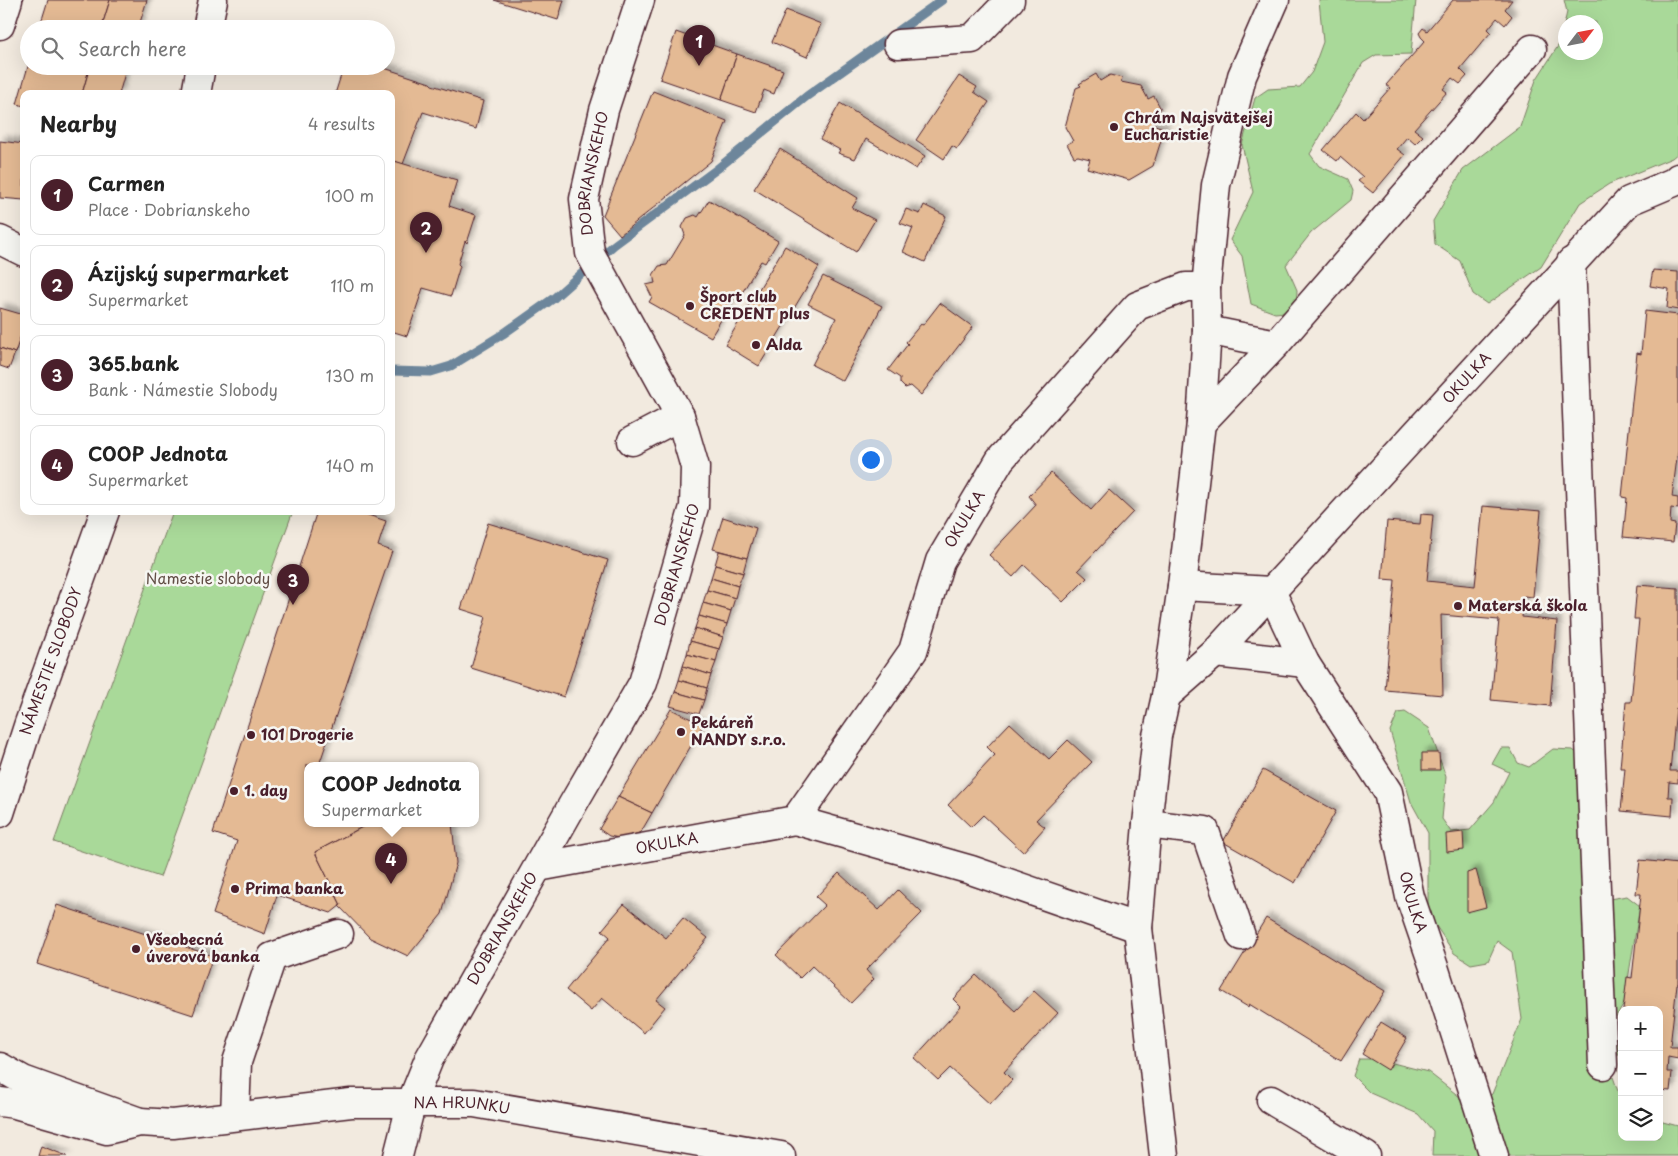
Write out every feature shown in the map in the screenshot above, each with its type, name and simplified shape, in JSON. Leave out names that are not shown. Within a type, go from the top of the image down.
[{"type":"street","points":[[0,25],[8,0]]},
{"type":"street","points":[[210,20],[213,0]]},
{"type":"street","name":"DOBRIANSKEHO","points":[[398,1156],[412,1101],[429,1059],[643,683],[694,508],[695,467],[680,416],[590,253],[584,199],[604,110],[640,0]]},
{"type":"street","points":[[898,44],[972,39],[1010,0]]},
{"type":"street","points":[[1164,1156],[1138,928],[1147,824],[1157,736],[1166,696],[1182,586],[1201,423],[1207,330],[1206,287],[1216,185],[1242,76],[1275,0]]},
{"type":"street","points":[[1201,423],[1276,344],[1532,49]]},
{"type":"street","points":[[197,90],[199,75]]},
{"type":"street","name":"OKULKA","points":[[1166,696],[1215,653],[1571,262],[1629,201],[1677,182]]},
{"type":"street","points":[[0,236],[20,236]]},
{"type":"street","points":[[0,240],[20,250]]},
{"type":"street","points":[[1571,262],[1603,1065]]},
{"type":"street","name":"OKULKA","points":[[795,820],[913,651],[940,561],[1000,460],[1137,306],[1186,287],[1206,287]]},
{"type":"street","points":[[1207,330],[1276,344]]},
{"type":"street","points":[[632,441],[680,416]]},
{"type":"street","name":"NÁMESTIE SLOBODY","points":[[0,813],[28,726],[104,515]]},
{"type":"street","points":[[1182,586],[1271,591]]},
{"type":"street","name":"OKULKA","points":[[1271,591],[1305,663],[1388,792],[1410,897],[1494,1156]]},
{"type":"street","points":[[1215,653],[1305,663]]},
{"type":"street","name":"OKULKA","points":[[538,867],[795,820],[971,870],[1138,928]]},
{"type":"street","points":[[1147,824],[1205,831],[1241,936]]},
{"type":"street","points":[[235,1116],[238,1062],[272,957],[339,934]]},
{"type":"street","name":"NA HRUNKU","points":[[0,1067],[23,1080],[140,1122],[172,1124],[351,1103],[412,1101],[474,1103],[780,1156]]},
{"type":"street","points":[[1271,1100],[1366,1156]]},
{"type":"street","name":"NA HRUNKU","points":[[0,1102],[15,1104],[107,1130],[140,1122]]},
{"type":"green space","points":[[1319,0],[1416,0],[1411,54],[1376,55],[1363,63],[1310,154],[1319,166],[1348,179],[1353,191],[1351,200],[1311,233],[1286,265],[1297,290],[1296,311],[1275,313],[1251,304],[1242,256],[1230,240],[1253,192],[1242,145],[1255,98],[1268,89],[1300,87],[1312,72],[1323,42]]},
{"type":"green space","points":[[1564,0],[1678,0],[1678,153],[1672,158],[1609,184],[1580,203],[1541,267],[1487,304],[1473,294],[1460,261],[1435,244],[1433,221],[1463,170],[1520,127],[1536,80],[1558,46],[1558,60],[1603,60],[1603,15],[1566,15]]},
{"type":"green space","name":"Namestie slobody","points":[[172,515],[292,515],[160,877],[54,842]]},
{"type":"green space","points":[[1405,712],[1429,728],[1446,777],[1442,819],[1451,832],[1470,830],[1494,802],[1509,772],[1492,764],[1501,748],[1510,748],[1518,763],[1529,767],[1553,749],[1573,750],[1598,770],[1609,899],[1627,896],[1640,906],[1624,1004],[1623,1006],[1618,1006],[1618,1014],[1614,1020],[1618,1036],[1618,1055],[1611,1071],[1618,1091],[1618,1141],[1663,1141],[1663,1122],[1678,1126],[1678,1156],[1432,1156],[1433,1131],[1418,1114],[1370,1093],[1353,1076],[1359,1059],[1377,1059],[1428,1072],[1465,1101],[1482,1102],[1492,1094],[1522,1019],[1512,952],[1497,941],[1488,961],[1471,964],[1454,953],[1428,914],[1428,833],[1411,802],[1390,731],[1398,713]]},
{"type":"building","points":[[48,0],[110,0],[104,20],[42,20]]},
{"type":"building","points":[[110,0],[147,0],[141,20],[104,20]]},
{"type":"building","points":[[494,0],[564,0],[558,20]]},
{"type":"building","points":[[1453,0],[1512,0],[1505,9],[1512,16],[1505,25],[1497,18],[1488,29],[1491,32],[1460,69],[1467,76],[1460,84],[1452,78],[1443,89],[1447,92],[1414,129],[1423,136],[1415,144],[1407,137],[1397,149],[1405,155],[1373,193],[1358,181],[1363,177],[1340,157],[1337,161],[1323,150],[1356,112],[1363,119],[1390,88],[1386,85],[1425,41],[1419,33],[1423,28],[1427,31]]},
{"type":"building","points":[[786,10],[821,24],[807,57],[772,42]]},
{"type":"building","points":[[676,32],[737,54],[721,100],[660,79]]},
{"type":"building","points":[[737,54],[783,70],[774,94],[764,90],[756,112],[721,100]]},
{"type":"building","points":[[395,72],[483,101],[476,129],[423,112],[403,164],[395,161],[395,90],[336,90],[341,75],[395,75]]},
{"type":"building","name":"Chrám Najsvätejšej Eucharistie","points":[[1096,74],[1100,81],[1110,75],[1122,78],[1121,82],[1141,86],[1148,99],[1154,96],[1161,109],[1157,111],[1154,125],[1165,128],[1153,166],[1129,180],[1087,168],[1090,159],[1074,157],[1067,144],[1073,141],[1065,127],[1076,88],[1081,86],[1079,84]]},
{"type":"building","points":[[25,75],[87,75],[83,90],[21,90]]},
{"type":"building","points":[[87,75],[124,75],[120,90],[83,90]]},
{"type":"building","points":[[959,76],[977,87],[974,92],[989,102],[957,149],[952,146],[944,159],[916,140]]},
{"type":"building","points":[[653,91],[727,121],[711,161],[620,235],[603,215]]},
{"type":"building","points":[[20,94],[20,105],[17,104]]},
{"type":"building","points":[[840,103],[925,156],[916,169],[866,139],[855,159],[838,153],[840,150],[820,139]]},
{"type":"building","points":[[0,141],[20,144],[20,200],[0,198]]},
{"type":"building","points":[[780,149],[858,198],[852,208],[875,220],[856,252],[754,189]]},
{"type":"building","points":[[395,161],[457,180],[449,206],[476,215],[467,243],[465,241],[451,296],[423,288],[407,336],[395,332]]},
{"type":"building","points":[[709,200],[778,241],[765,263],[761,261],[742,293],[738,291],[711,337],[649,302],[652,297],[646,285],[655,283],[653,275],[659,266],[667,265],[685,235],[682,227],[687,218],[695,215],[698,217]]},
{"type":"building","points":[[924,205],[946,216],[925,262],[903,252],[913,228],[900,223],[906,209],[920,214]]},
{"type":"building","points":[[785,246],[819,267],[759,366],[725,345]]},
{"type":"building","points":[[1653,270],[1678,272],[1678,310],[1667,308],[1669,289],[1650,286]]},
{"type":"building","points":[[823,276],[882,306],[843,381],[812,365],[836,318],[808,304]]},
{"type":"building","points":[[940,303],[973,327],[921,395],[911,386],[905,388],[900,383],[900,378],[888,370],[908,344],[906,342],[921,324],[923,325]]},
{"type":"building","points":[[0,308],[20,314],[20,338],[15,353],[0,348]]},
{"type":"building","points":[[1645,311],[1678,315],[1678,450],[1672,497],[1678,498],[1678,509],[1671,508],[1670,523],[1675,524],[1673,542],[1623,537],[1627,498],[1622,497],[1637,353],[1641,354]]},
{"type":"building","points":[[0,348],[15,353],[9,369],[0,366]]},
{"type":"building","points":[[1051,473],[1091,510],[1109,490],[1133,512],[1078,570],[1087,578],[1063,602],[1024,565],[1013,577],[989,555],[1036,505],[1029,496]]},
{"type":"building","name":"Materská škola","points":[[1483,506],[1541,511],[1533,597],[1524,596],[1522,617],[1557,621],[1550,706],[1491,700],[1499,620],[1441,615],[1443,695],[1385,690],[1395,580],[1382,579],[1387,521],[1420,524],[1421,514],[1433,515],[1427,581],[1475,586]]},
{"type":"building","points":[[316,515],[368,515],[386,521],[378,546],[392,551],[320,762],[304,762],[304,827],[362,827],[315,852],[341,905],[331,913],[277,895],[265,934],[213,914],[237,841],[213,833]]},
{"type":"building","points":[[723,517],[756,528],[747,558],[713,549]]},
{"type":"building","points":[[488,523],[608,560],[564,697],[471,668],[486,617],[461,609]]},
{"type":"building","points":[[719,551],[747,558],[743,573],[715,565]]},
{"type":"building","points":[[715,565],[743,573],[738,586],[711,578]]},
{"type":"building","points":[[711,578],[738,586],[735,598],[707,590]]},
{"type":"building","points":[[1637,585],[1678,588],[1678,708],[1676,708],[1670,771],[1678,771],[1678,783],[1669,782],[1668,797],[1673,797],[1672,816],[1621,811],[1625,768],[1620,768],[1626,702],[1631,702],[1639,619],[1634,619]]},
{"type":"building","points":[[707,590],[735,598],[731,611],[703,603]]},
{"type":"building","points":[[703,603],[731,611],[727,624],[699,616]]},
{"type":"building","points":[[699,616],[727,624],[723,637],[695,628]]},
{"type":"building","points":[[695,628],[723,637],[719,649],[690,641]]},
{"type":"building","points":[[690,641],[719,649],[716,662],[687,654]]},
{"type":"building","points":[[687,654],[716,662],[711,675],[683,666]]},
{"type":"building","points":[[683,666],[711,675],[707,688],[679,680]]},
{"type":"building","points":[[679,680],[707,688],[704,700],[675,692]]},
{"type":"building","points":[[675,692],[704,700],[699,714],[670,706]]},
{"type":"building","points":[[671,709],[703,725],[652,813],[618,797]]},
{"type":"building","points":[[1010,723],[1049,759],[1068,740],[1092,762],[1036,820],[1045,827],[1023,852],[983,815],[971,827],[948,805],[995,755],[987,747]]},
{"type":"building","points":[[1422,753],[1439,753],[1440,770],[1422,770]]},
{"type":"building","points":[[1263,770],[1336,811],[1295,883],[1223,842]]},
{"type":"building","points":[[618,797],[652,813],[641,832],[624,839],[609,836],[599,829]]},
{"type":"building","points":[[362,827],[452,827],[456,863],[442,914],[408,956],[370,938],[339,906],[341,905],[315,852]]},
{"type":"building","points":[[1463,832],[1464,850],[1447,852],[1446,834]]},
{"type":"building","points":[[1640,860],[1678,864],[1678,984],[1670,1047],[1678,1047],[1678,1059],[1668,1057],[1667,1072],[1672,1072],[1670,1091],[1663,1090],[1663,1006],[1623,1006],[1627,977],[1632,978],[1641,894],[1636,894]]},
{"type":"building","points":[[1476,870],[1486,907],[1467,912],[1467,873]]},
{"type":"building","points":[[839,873],[879,910],[898,890],[922,913],[866,970],[874,979],[851,1003],[812,966],[800,978],[776,955],[825,905],[816,897]]},
{"type":"building","points":[[624,904],[666,938],[683,918],[708,938],[656,1000],[665,1007],[644,1033],[602,998],[591,1011],[566,990],[610,937],[602,930]]},
{"type":"building","points":[[57,905],[213,956],[193,1015],[37,964]]},
{"type":"building","points":[[1266,918],[1385,991],[1341,1061],[1249,1004],[1248,1007],[1221,991]]},
{"type":"building","points":[[976,975],[1015,1011],[1034,991],[1058,1013],[1004,1072],[1012,1080],[990,1104],[950,1068],[938,1080],[914,1058],[961,1007],[953,999]]},
{"type":"building","points":[[1381,1022],[1407,1038],[1388,1070],[1362,1054]]},
{"type":"building","points":[[41,1146],[67,1156],[38,1156]]},
{"type":"waterway","points":[[395,371],[431,372],[451,366],[503,334],[554,298],[614,245],[717,169],[807,96],[942,0]]},
{"type":"place","name":"Carmen","points":[[699,66]]},
{"type":"place","name":"Chrám Najsvätejšej Eucharistie","points":[[1114,127]]},
{"type":"place","name":"Ázijský supermarket","points":[[426,253]]},
{"type":"place","name":"Šport club CREDENT plus","points":[[690,306]]},
{"type":"place","name":"Alda","points":[[756,345]]},
{"type":"place","name":"365.bank","points":[[293,605]]},
{"type":"place","name":"Materská škola","points":[[1458,606]]},
{"type":"place","name":"Pekáreň NANDY s.r.o.","points":[[681,732]]},
{"type":"place","name":"101 Drogerie","points":[[251,735]]},
{"type":"place","name":"1. day","points":[[234,791]]},
{"type":"place","name":"COOP Jednota","points":[[391,884]]},
{"type":"place","name":"Prima banka","points":[[235,889]]},
{"type":"place","name":"Všeobecná úverová banka","points":[[136,949]]}]
